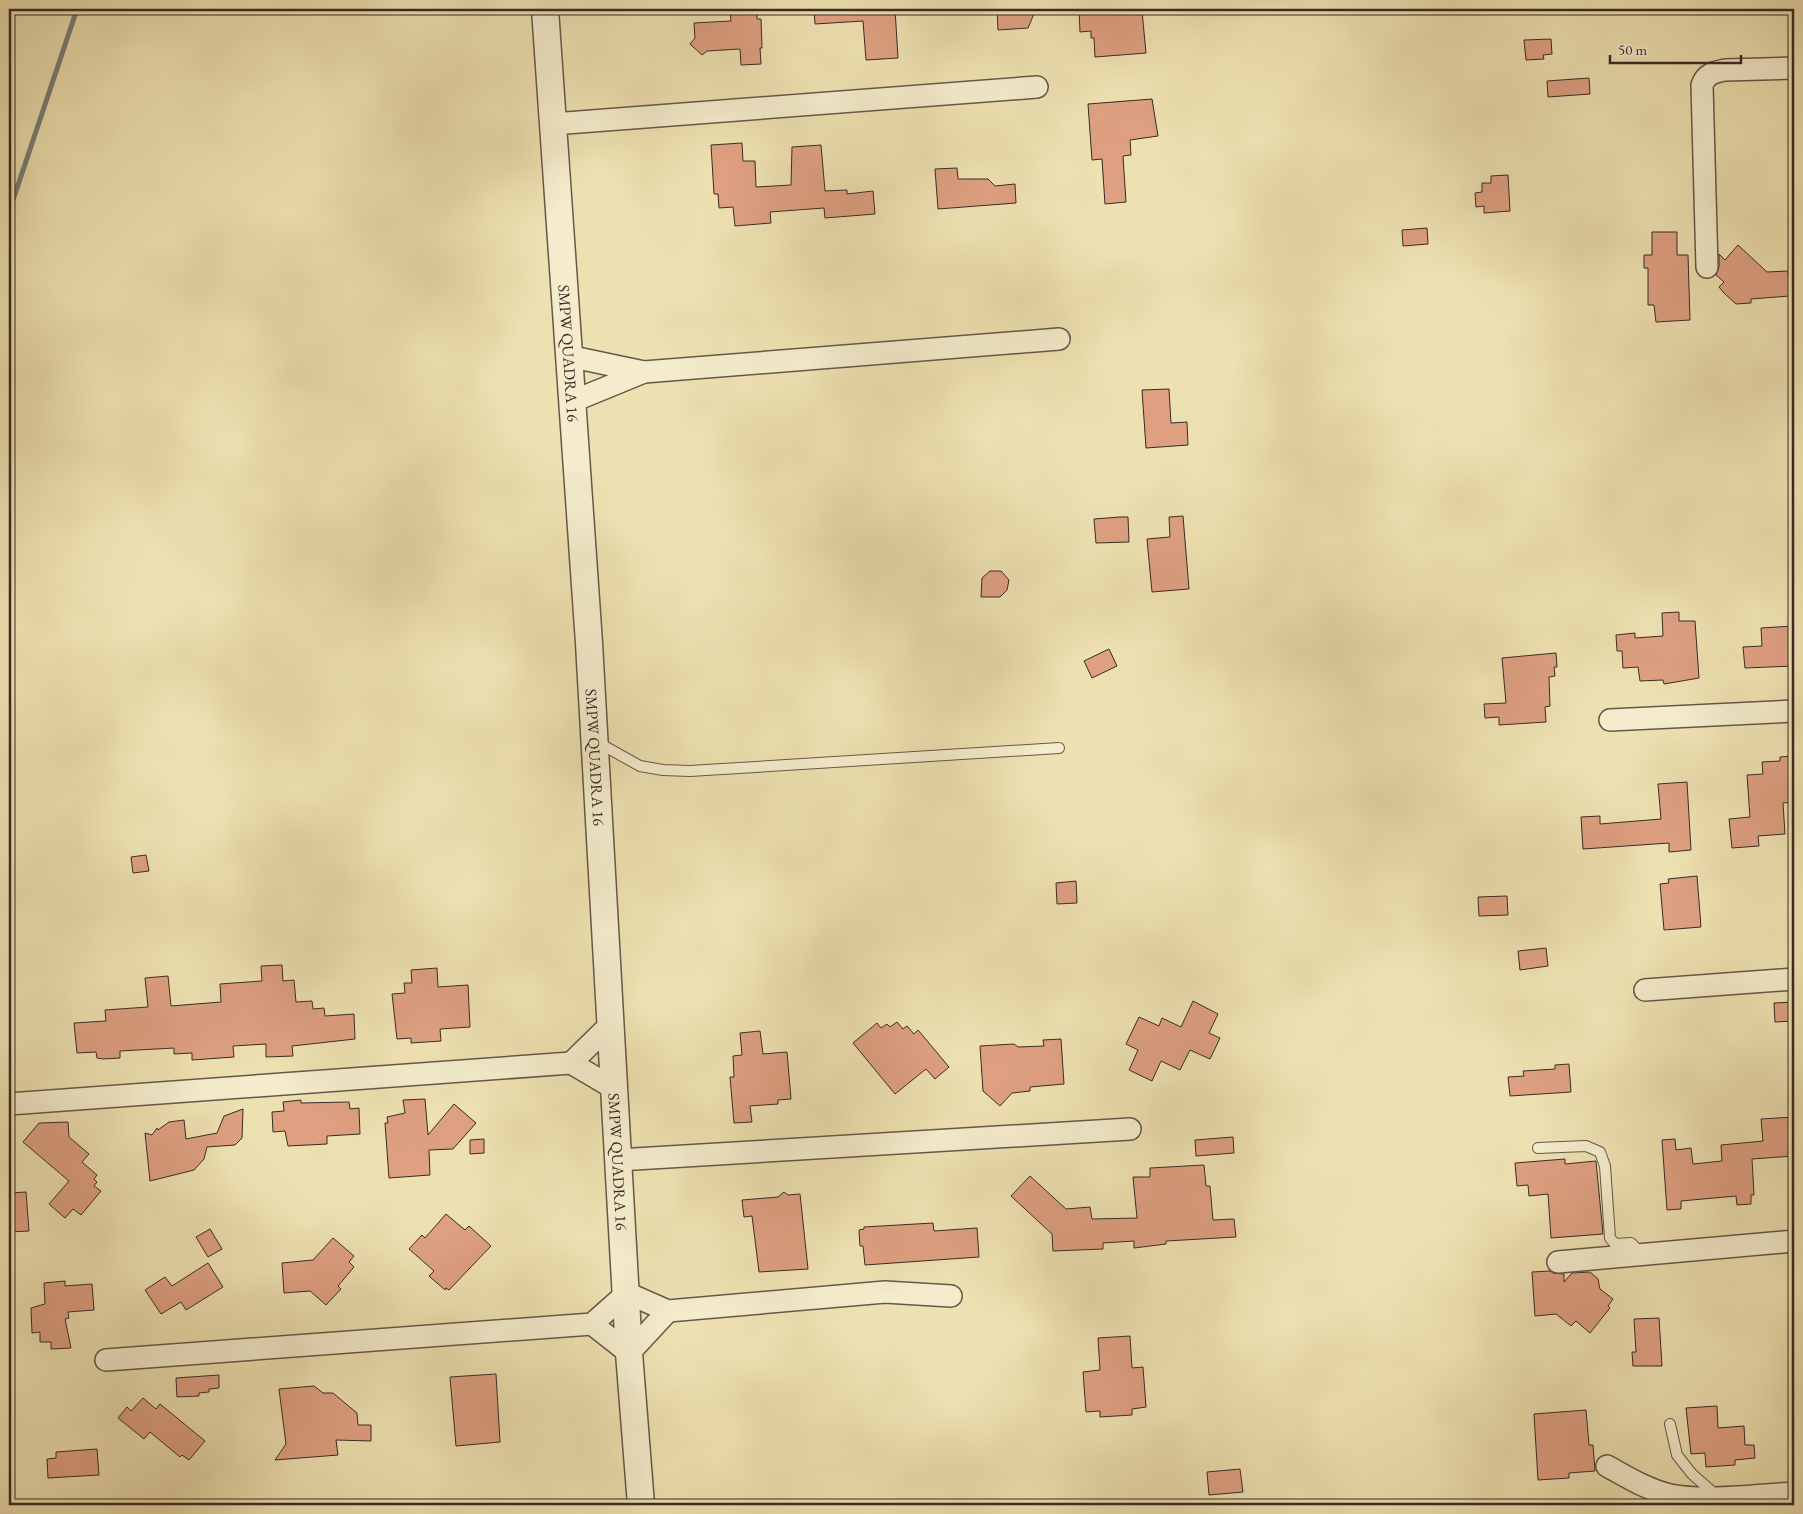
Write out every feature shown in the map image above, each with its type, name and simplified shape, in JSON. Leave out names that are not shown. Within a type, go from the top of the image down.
[{"type":"street","name":"SMPW QUADRA 16","points":[[545,9],[594,740],[629,1353],[641,1505]]},
{"type":"street","points":[[1706,267],[1702,85],[1704,79],[1715,72],[1725,70],[1794,68]]},
{"type":"street","points":[[553,124],[1037,87]]},
{"type":"street","points":[[568,356],[644,372],[1059,340]]},
{"type":"street","points":[[572,402],[644,372]]},
{"type":"street","points":[[1610,720],[1794,711]]},
{"type":"street","points":[[1645,990],[1794,979]]},
{"type":"street","points":[[571,1063],[611,1024]]},
{"type":"street","points":[[9,1104],[571,1063],[614,1089]]},
{"type":"street","points":[[618,1160],[1130,1129]]},
{"type":"street","points":[[1558,1262],[1794,1242]]},
{"type":"street","points":[[106,1360],[592,1324],[627,1293],[668,1311],[885,1292],[952,1296]]},
{"type":"street","points":[[592,1324],[629,1353],[668,1311]]},
{"type":"street","points":[[1607,1466],[1641,1484],[1672,1495],[1717,1497],[1794,1493]]},
{"type":"lane","points":[[594,740],[640,766],[663,770],[690,771],[1059,748]]},
{"type":"lane","points":[[1538,1148],[1586,1146],[1600,1152],[1605,1166],[1610,1238],[1615,1244],[1631,1244],[1638,1249],[1639,1254]]},
{"type":"lane","points":[[1670,1424],[1677,1454],[1692,1474],[1717,1497]]},
{"type":"building","points":[[730,9],[757,9],[757,19],[761,19],[761,64],[741,65],[740,49],[707,51],[702,55],[690,44],[695,38],[694,23],[731,21]]},
{"type":"building","points":[[814,9],[895,9],[898,58],[866,60],[863,21],[815,24]]},
{"type":"building","points":[[997,9],[1036,9],[1028,28],[998,30]]},
{"type":"building","points":[[1079,9],[1114,9],[1115,12],[1142,11],[1146,53],[1095,57],[1094,38],[1091,38],[1091,31],[1080,32]]},
{"type":"building","points":[[1551,39],[1552,54],[1543,55],[1544,59],[1526,60],[1524,40]]},
{"type":"building","points":[[1589,78],[1590,94],[1548,97],[1547,81]]},
{"type":"building","points":[[1152,99],[1158,136],[1130,140],[1131,155],[1123,156],[1126,202],[1105,204],[1102,159],[1092,160],[1088,104]]},
{"type":"building","points":[[742,143],[743,161],[755,161],[756,187],[791,185],[792,147],[821,145],[825,191],[847,190],[847,194],[873,191],[875,214],[825,218],[824,208],[770,212],[771,223],[735,226],[733,207],[719,208],[718,194],[714,194],[711,145]]},
{"type":"building","points":[[957,168],[958,179],[988,179],[995,186],[1015,184],[1016,203],[938,209],[935,169]]},
{"type":"building","points":[[1508,175],[1510,211],[1484,213],[1484,206],[1476,207],[1475,193],[1482,192],[1482,183],[1491,183],[1491,176]]},
{"type":"building","points":[[1427,228],[1428,244],[1403,246],[1402,230]]},
{"type":"building","points":[[1652,232],[1677,232],[1677,255],[1688,255],[1690,320],[1656,322],[1654,305],[1648,305],[1648,268],[1644,268],[1644,255],[1652,255]]},
{"type":"building","points":[[1738,245],[1767,272],[1788,271],[1790,296],[1751,299],[1751,303],[1736,304],[1724,293],[1719,287],[1724,282],[1716,275],[1719,267],[1719,254],[1725,260]]},
{"type":"building","points":[[1169,389],[1171,423],[1187,422],[1188,445],[1146,448],[1142,390]]},
{"type":"building","points":[[1183,516],[1189,589],[1152,592],[1147,539],[1170,537],[1169,517]]},
{"type":"building","points":[[1128,517],[1129,542],[1096,543],[1094,519]]},
{"type":"building","points":[[990,571],[1001,571],[1009,580],[1007,590],[1000,597],[981,597],[982,578]]},
{"type":"building","points":[[1679,612],[1679,621],[1695,621],[1699,678],[1664,684],[1663,680],[1640,681],[1638,667],[1623,668],[1622,651],[1617,651],[1616,635],[1635,633],[1635,638],[1663,636],[1662,613]]},
{"type":"building","points":[[1794,626],[1794,666],[1745,668],[1743,647],[1762,646],[1761,628]]},
{"type":"building","points":[[1109,649],[1117,666],[1092,678],[1084,661]]},
{"type":"building","points":[[1556,653],[1557,667],[1554,667],[1555,676],[1549,677],[1550,706],[1545,707],[1546,722],[1499,725],[1499,717],[1485,718],[1484,704],[1506,703],[1502,658]]},
{"type":"building","points":[[1793,756],[1794,802],[1783,803],[1785,834],[1758,836],[1759,846],[1732,848],[1729,819],[1750,817],[1747,775],[1763,774],[1762,762],[1780,761],[1780,757]]},
{"type":"building","points":[[1687,782],[1691,850],[1669,852],[1669,843],[1583,849],[1581,817],[1600,816],[1600,824],[1661,819],[1658,784]]},
{"type":"building","points":[[146,855],[149,871],[133,873],[131,857]]},
{"type":"building","points":[[1697,876],[1701,927],[1664,930],[1660,884],[1669,883],[1668,879]]},
{"type":"building","points":[[1076,881],[1077,903],[1057,904],[1056,883]]},
{"type":"building","points":[[1507,896],[1508,915],[1479,916],[1478,897]]},
{"type":"building","points":[[1546,948],[1548,966],[1520,970],[1518,951]]},
{"type":"building","points":[[282,965],[283,981],[294,980],[296,1002],[312,1001],[313,1009],[324,1008],[325,1016],[354,1014],[355,1039],[292,1046],[293,1056],[266,1057],[266,1044],[233,1046],[234,1057],[192,1060],[192,1053],[174,1054],[174,1048],[120,1051],[120,1058],[103,1059],[97,1058],[96,1052],[77,1053],[74,1023],[106,1021],[105,1010],[148,1007],[145,978],[168,976],[171,1006],[221,1002],[220,984],[262,981],[261,966]]},
{"type":"building","points":[[437,968],[438,987],[468,985],[470,1027],[440,1029],[441,1041],[411,1043],[411,1038],[397,1039],[392,994],[405,993],[404,983],[412,983],[411,970]]},
{"type":"building","points":[[1193,1001],[1218,1014],[1209,1033],[1220,1038],[1210,1059],[1190,1050],[1180,1070],[1161,1061],[1152,1081],[1129,1070],[1138,1050],[1126,1044],[1139,1017],[1159,1026],[1162,1018],[1181,1027]]},
{"type":"building","points":[[1794,1002],[1794,1021],[1775,1022],[1774,1003]]},
{"type":"building","points":[[897,1022],[903,1029],[907,1026],[914,1034],[918,1030],[949,1067],[935,1079],[926,1069],[895,1094],[853,1043],[877,1023],[881,1028],[887,1024],[890,1027]]},
{"type":"building","points":[[760,1031],[763,1054],[787,1052],[791,1099],[778,1100],[778,1104],[750,1106],[752,1122],[734,1123],[730,1077],[734,1077],[733,1056],[742,1055],[740,1033]]},
{"type":"building","points":[[1061,1039],[1064,1084],[1030,1087],[1030,1091],[1012,1093],[1000,1106],[983,1091],[980,1046],[1014,1044],[1018,1047],[1044,1046],[1043,1040]]},
{"type":"building","points":[[1569,1064],[1571,1092],[1510,1096],[1508,1077],[1524,1076],[1523,1071],[1555,1069],[1555,1065]]},
{"type":"building","points":[[425,1099],[428,1135],[454,1104],[476,1123],[453,1149],[429,1150],[430,1175],[389,1178],[385,1123],[388,1123],[387,1117],[405,1113],[403,1100]]},
{"type":"building","points":[[301,1100],[301,1103],[349,1102],[350,1109],[359,1108],[360,1134],[327,1136],[327,1144],[288,1146],[285,1131],[273,1132],[272,1112],[284,1111],[283,1102]]},
{"type":"building","points":[[243,1109],[242,1138],[235,1145],[207,1147],[204,1159],[194,1170],[150,1181],[145,1133],[152,1135],[157,1128],[158,1130],[169,1122],[184,1120],[186,1139],[217,1133],[224,1116]]},
{"type":"building","points":[[1794,1117],[1794,1156],[1752,1159],[1754,1195],[1751,1195],[1751,1204],[1737,1205],[1736,1196],[1681,1201],[1681,1209],[1667,1210],[1662,1140],[1675,1139],[1676,1150],[1691,1148],[1693,1164],[1722,1161],[1721,1145],[1763,1141],[1761,1119]]},
{"type":"building","points":[[68,1122],[69,1137],[89,1154],[82,1162],[97,1175],[94,1179],[97,1182],[94,1186],[101,1191],[81,1215],[73,1209],[65,1218],[49,1204],[69,1181],[23,1142],[39,1123]]},
{"type":"building","points":[[1233,1137],[1234,1153],[1196,1156],[1195,1140]]},
{"type":"building","points":[[484,1139],[484,1153],[470,1154],[470,1140]]},
{"type":"building","points":[[1565,1159],[1565,1164],[1596,1161],[1603,1234],[1551,1238],[1548,1194],[1529,1196],[1528,1185],[1517,1186],[1515,1163]]},
{"type":"building","points":[[1204,1165],[1206,1186],[1210,1186],[1213,1220],[1234,1219],[1236,1237],[1166,1241],[1166,1244],[1134,1248],[1134,1241],[1103,1243],[1103,1249],[1053,1251],[1052,1234],[1011,1196],[1030,1176],[1066,1209],[1090,1207],[1092,1219],[1137,1218],[1133,1177],[1150,1177],[1150,1168]]},
{"type":"building","points":[[26,1192],[29,1231],[9,1232],[9,1193]]},
{"type":"building","points":[[784,1192],[788,1195],[800,1194],[808,1269],[759,1272],[752,1216],[744,1217],[742,1200],[778,1197]]},
{"type":"building","points":[[446,1214],[465,1230],[469,1226],[491,1246],[449,1290],[446,1288],[445,1290],[429,1276],[434,1271],[409,1249],[422,1235],[425,1238]]},
{"type":"building","points":[[933,1223],[934,1231],[977,1228],[979,1257],[865,1265],[863,1246],[860,1246],[859,1230],[864,1229],[864,1227]]},
{"type":"building","points":[[210,1229],[222,1249],[208,1257],[196,1237]]},
{"type":"building","points":[[333,1238],[354,1256],[349,1262],[354,1267],[338,1286],[341,1289],[326,1305],[310,1291],[284,1293],[282,1263],[313,1260]]},
{"type":"building","points":[[208,1263],[223,1287],[186,1310],[181,1302],[161,1314],[145,1290],[165,1277],[172,1286]]},
{"type":"building","points":[[1550,1271],[1564,1274],[1564,1282],[1572,1273],[1590,1272],[1598,1279],[1600,1289],[1613,1299],[1608,1306],[1610,1308],[1590,1333],[1576,1321],[1571,1326],[1556,1314],[1535,1316],[1532,1272]]},
{"type":"building","points":[[65,1281],[65,1286],[92,1284],[94,1310],[68,1312],[69,1318],[65,1319],[71,1348],[51,1349],[51,1342],[40,1342],[40,1332],[32,1333],[31,1308],[45,1304],[44,1283]]},
{"type":"building","points":[[1659,1318],[1662,1366],[1633,1366],[1632,1352],[1636,1352],[1634,1319]]},
{"type":"building","points":[[1130,1336],[1132,1368],[1143,1367],[1146,1407],[1132,1409],[1132,1415],[1100,1417],[1100,1411],[1086,1412],[1083,1372],[1100,1370],[1098,1338]]},
{"type":"building","points":[[496,1374],[500,1442],[456,1446],[450,1377]]},
{"type":"building","points":[[219,1375],[219,1388],[199,1393],[199,1396],[177,1397],[176,1378]]},
{"type":"building","points":[[314,1386],[323,1393],[333,1393],[357,1413],[358,1425],[371,1425],[371,1441],[336,1440],[338,1455],[275,1460],[286,1444],[279,1389]]},
{"type":"building","points":[[143,1398],[156,1409],[160,1404],[205,1441],[189,1460],[182,1455],[180,1457],[150,1432],[144,1439],[118,1418],[127,1407],[131,1411]]},
{"type":"building","points":[[1717,1406],[1718,1428],[1744,1426],[1745,1445],[1754,1445],[1755,1458],[1735,1460],[1735,1465],[1706,1467],[1705,1453],[1691,1454],[1686,1408]]},
{"type":"building","points":[[1586,1410],[1589,1445],[1593,1445],[1595,1471],[1569,1473],[1569,1478],[1538,1480],[1534,1414]]},
{"type":"building","points":[[97,1449],[99,1475],[48,1478],[47,1459],[56,1458],[56,1452]]},
{"type":"building","points":[[1240,1469],[1243,1492],[1209,1495],[1207,1472]]},
{"type":"waterway","points":[[9,212],[77,9]]}]
